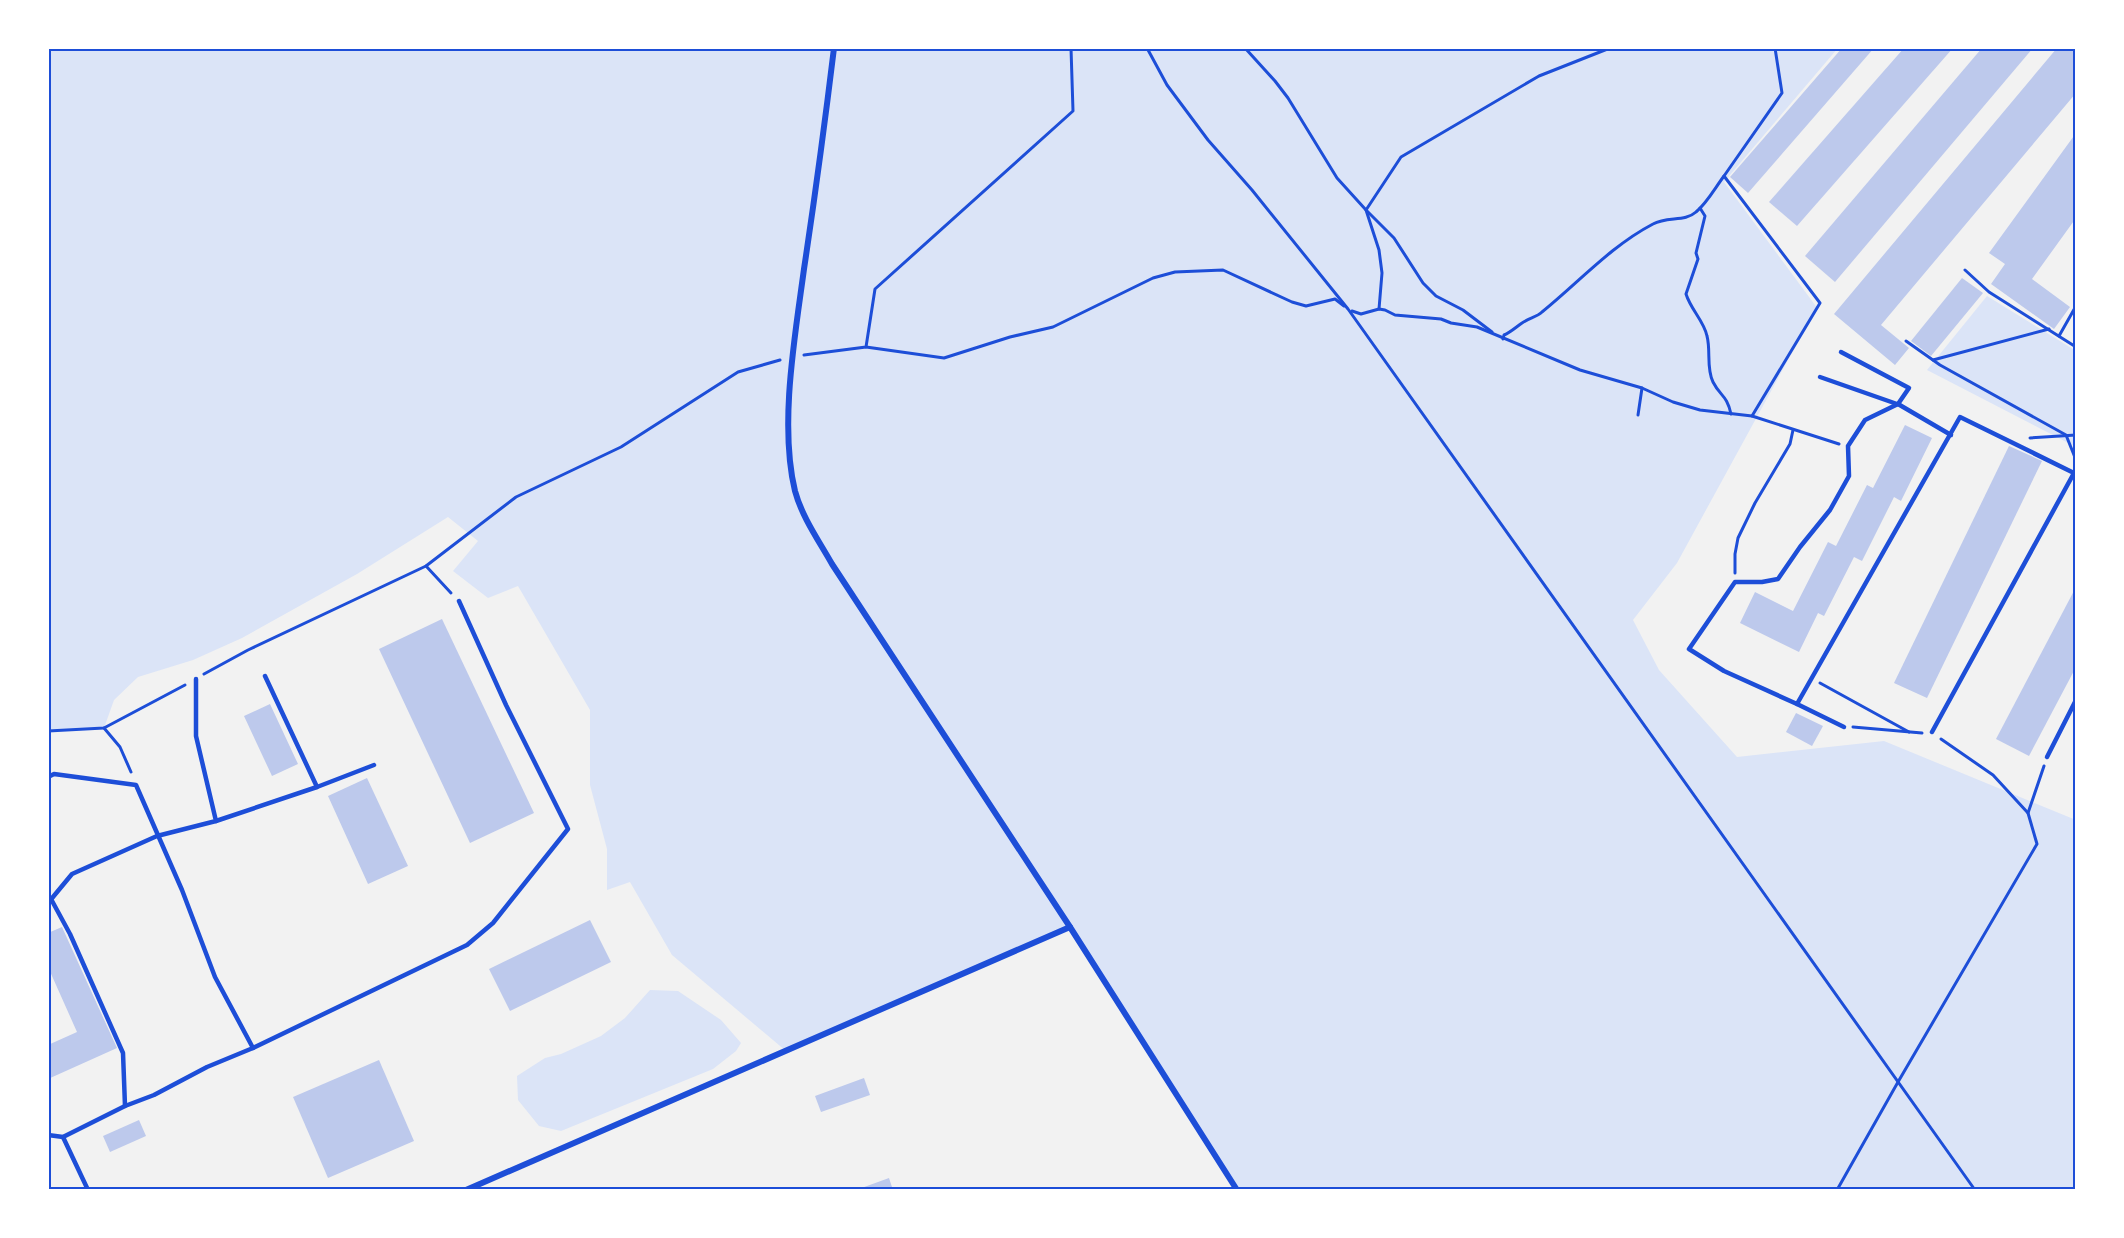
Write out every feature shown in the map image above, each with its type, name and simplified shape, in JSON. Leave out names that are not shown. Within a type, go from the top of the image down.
[{"type":"street","points":[[834,48],[792,357],[789,411],[790,453],[795,493],[804,515],[838,574],[1070,927],[1237,1190]]},
{"type":"street","points":[[466,1190],[1070,927]]},
{"type":"lane","points":[[1841,352],[1910,388],[1898,404],[1865,420],[1848,446],[1849,476],[1830,510],[1778,579],[1762,582],[1735,582],[1689,649],[1724,671],[1844,727]]},
{"type":"lane","points":[[1820,377],[1898,404],[1951,435]]},
{"type":"lane","points":[[1797,704],[1960,417],[2075,473],[1932,732]]},
{"type":"lane","points":[[48,1135],[63,1137],[467,945],[493,923],[568,829],[506,705],[459,601]]},
{"type":"lane","points":[[265,675],[317,787]]},
{"type":"lane","points":[[196,679],[196,736],[216,821]]},
{"type":"lane","points":[[2047,757],[2076,700]]},
{"type":"lane","points":[[125,1106],[123,1053],[70,934],[50,901],[72,874],[157,836],[216,821],[374,765]]},
{"type":"lane","points":[[48,777],[54,774],[136,784],[182,890],[215,977],[253,1048]]},
{"type":"lane","points":[[63,1137],[88,1190]]},
{"type":"path","points":[[866,347],[875,289],[1073,111],[1071,48]]},
{"type":"path","points":[[1147,48],[1167,85],[1208,141],[1252,190],[1348,309],[1975,1190]]},
{"type":"path","points":[[1245,48],[1275,81],[1337,177],[1394,238],[1417,276],[1436,296],[1463,310],[1503,339],[1580,370],[1642,388],[1673,402],[1700,410],[1752,416],[1831,443],[1848,446]]},
{"type":"path","points":[[1366,210],[1401,157],[1539,76],[1610,48]]},
{"type":"path","points":[[1503,339],[1504,335],[1540,314],[1622,242],[1659,220],[1684,218],[1700,208],[1782,93],[1775,48]]},
{"type":"path","points":[[1724,176],[1820,303],[1752,416]]},
{"type":"path","points":[[1700,208],[1705,216],[1696,253],[1698,259],[1686,294],[1693,311],[1705,328],[1710,372],[1714,383],[1728,402],[1731,414]]},
{"type":"path","points":[[1366,210],[1379,250],[1382,273],[1379,309]]},
{"type":"path","points":[[48,731],[104,728],[248,650],[426,566],[516,497],[621,447],[738,372],[792,357],[866,347],[944,358],[1010,337],[1053,327],[1153,278],[1175,272],[1223,270],[1292,302],[1312,305],[1335,299],[1355,313],[1361,314],[1379,309],[1395,315],[1441,319],[1493,333]]},
{"type":"path","points":[[1965,270],[1989,292],[2076,347]]},
{"type":"path","points":[[2059,336],[2076,306]]},
{"type":"path","points":[[1933,360],[2049,329]]},
{"type":"path","points":[[1906,341],[1933,360],[2066,435],[2076,460]]},
{"type":"path","points":[[1638,416],[1642,388]]},
{"type":"path","points":[[1735,582],[1735,554],[1738,538],[1755,503],[1790,444],[1793,430]]},
{"type":"path","points":[[2007,439],[2076,435]]},
{"type":"path","points":[[426,566],[459,601]]},
{"type":"path","points":[[1812,679],[1910,733]]},
{"type":"path","points":[[1837,1190],[2037,844],[2028,813],[1993,775],[1932,732],[1910,733],[1844,727]]},
{"type":"path","points":[[104,728],[120,747],[136,784]]},
{"type":"path","points":[[2028,813],[2047,757]]},
{"type":"shaded area","points":[[48,48],[1838,48],[1724,182],[1818,309],[1677,563],[1633,620],[1659,670],[1737,757],[1884,741],[2076,820],[2076,1190],[1237,1190],[1070,927],[786,1051],[672,955],[630,882],[607,890],[607,849],[590,785],[590,710],[518,586],[488,598],[453,571],[478,541],[448,517],[357,574],[242,638],[193,660],[138,677],[114,700],[104,728],[48,731]]},
{"type":"shaded area","points":[[1987,296],[2076,351],[2076,447],[1927,370]]},
{"type":"shaded area","points":[[650,990],[678,991],[721,1020],[741,1043],[736,1051],[713,1069],[561,1131],[539,1126],[518,1100],[517,1076],[545,1058],[561,1054],[601,1036],[625,1018]]},
{"type":"building","points":[[1842,48],[1874,48],[1748,193],[1730,177]]},
{"type":"building","points":[[1904,48],[1953,48],[1797,226],[1769,202]]},
{"type":"building","points":[[1982,48],[2033,48],[1835,282],[1805,256]]},
{"type":"building","points":[[2057,48],[2076,48],[2076,93],[1881,325],[1909,348],[1895,365],[1834,314]]},
{"type":"building","points":[[2076,133],[2076,218],[2032,279],[2070,307],[2054,329],[1991,284],[2005,264],[1989,253]]},
{"type":"building","points":[[1962,278],[1983,293],[1931,356],[1911,341]]},
{"type":"building","points":[[1905,425],[1932,438],[1901,501],[1894,497],[1862,561],[1854,557],[1824,616],[1818,613],[1799,652],[1740,623],[1755,592],[1793,611],[1828,542],[1836,546],[1867,485],[1873,488]]},
{"type":"building","points":[[2009,446],[2042,461],[1927,698],[1894,683]]},
{"type":"building","points":[[2076,587],[2076,667],[2029,756],[1996,739]]},
{"type":"building","points":[[442,619],[534,813],[470,843],[379,649]]},
{"type":"building","points":[[270,704],[298,764],[272,776],[244,716]]},
{"type":"building","points":[[1796,713],[1823,726],[1812,746],[1786,732]]},
{"type":"building","points":[[367,778],[408,866],[368,884],[328,796]]},
{"type":"building","points":[[590,920],[611,962],[510,1011],[489,969]]},
{"type":"building","points":[[62,927],[117,1048],[48,1079],[48,1045],[77,1032],[48,967],[48,933]]},
{"type":"building","points":[[379,1060],[414,1141],[328,1178],[293,1097]]},
{"type":"building","points":[[864,1078],[870,1095],[821,1112],[815,1096]]},
{"type":"building","points":[[139,1120],[146,1136],[110,1152],[103,1136]]},
{"type":"building","points":[[889,1178],[893,1190],[856,1190]]}]
